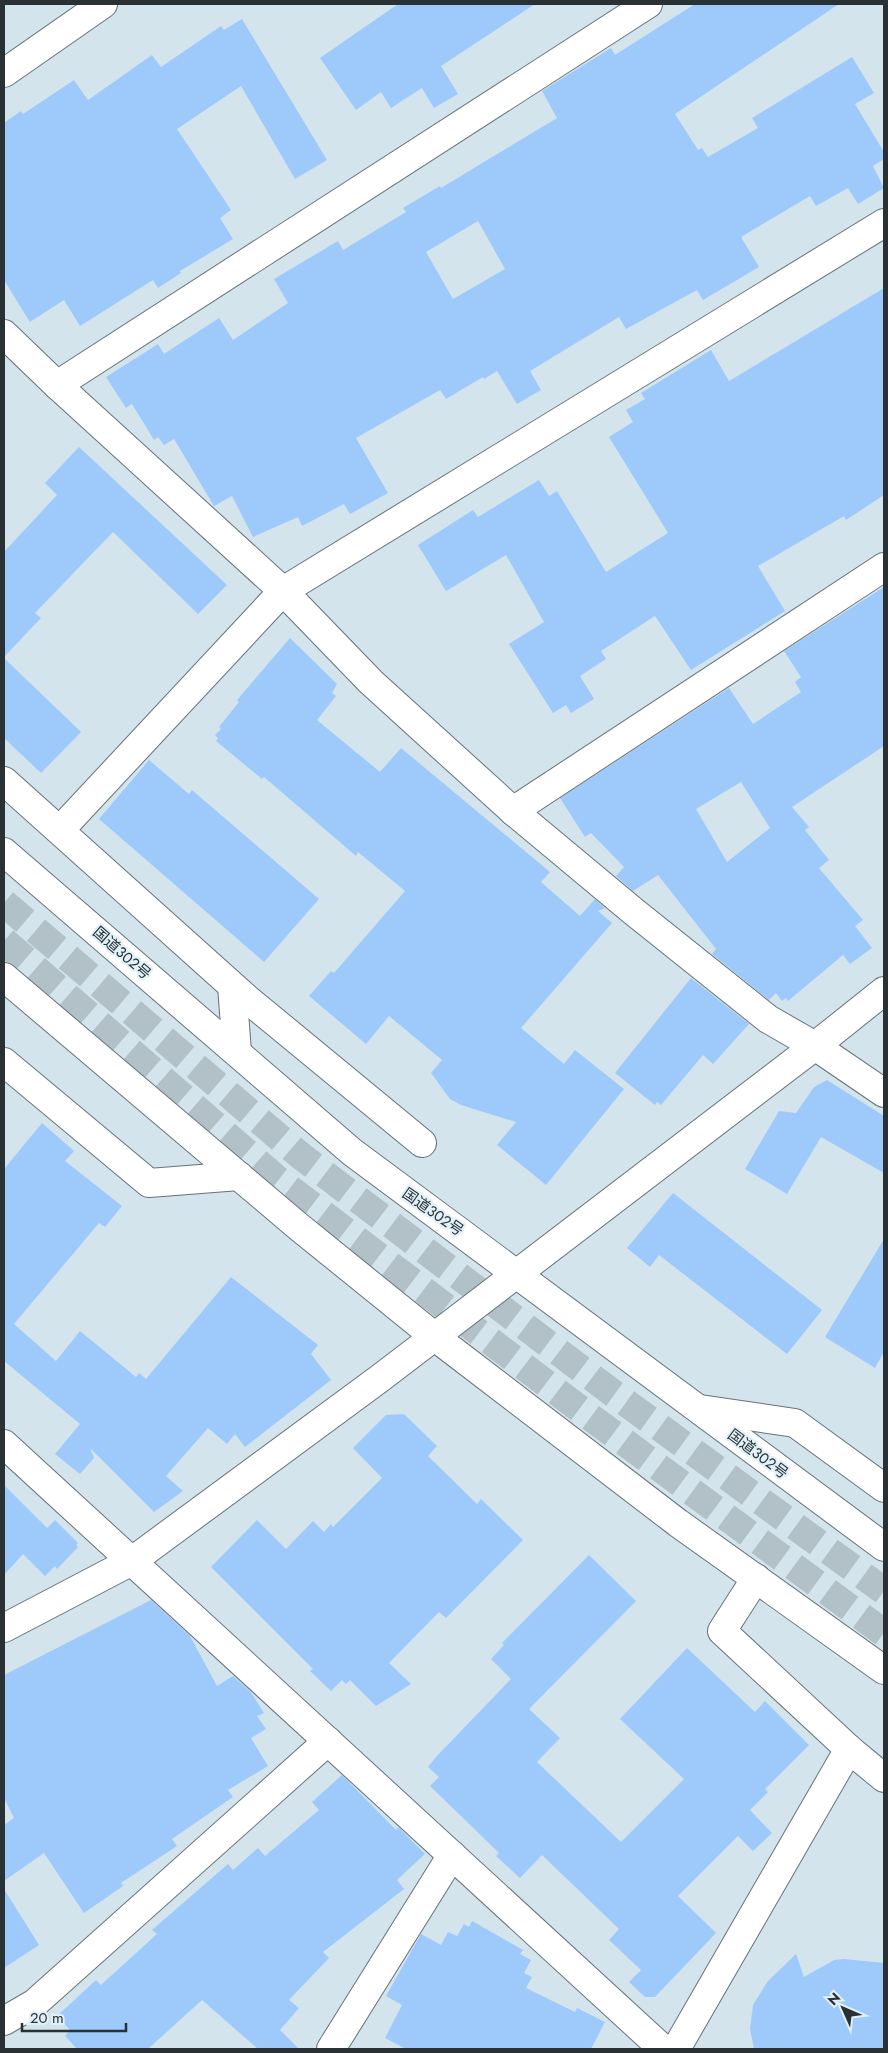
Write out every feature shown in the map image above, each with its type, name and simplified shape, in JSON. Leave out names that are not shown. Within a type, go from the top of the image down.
[{"type":"main road","points":[[4,73],[103,4]]},
{"type":"main road","points":[[57,385],[648,4]]},
{"type":"main road","points":[[60,830],[283,591],[884,223]]},
{"type":"main road","points":[[4,334],[57,385],[283,591],[372,682],[513,810],[633,911],[768,1019],[815,1046],[884,1093]]},
{"type":"main road","points":[[513,810],[884,567]]},
{"type":"main road","points":[[4,780],[232,986],[422,1143]]},
{"type":"main road","name":"国道302号","points":[[4,852],[237,1052],[284,1096],[352,1152],[884,1546]]},
{"type":"main road","points":[[4,977],[239,1176],[435,1337],[595,1460],[884,1670]]},
{"type":"main road","points":[[232,986],[237,1052]]},
{"type":"main road","points":[[4,1628],[132,1561],[435,1337],[884,991]]},
{"type":"main road","points":[[4,1062],[149,1183],[239,1176]]},
{"type":"main road","points":[[699,1409],[795,1423],[884,1488]]},
{"type":"main road","points":[[4,1444],[663,2049]]},
{"type":"main road","points":[[756,1578],[722,1631],[884,1778]]},
{"type":"main road","points":[[4,2021],[35,2003],[328,1740]]},
{"type":"main road","points":[[676,2049],[850,1749]]},
{"type":"main road","points":[[330,2049],[452,1855]]},
{"type":"building","points":[[398,4],[535,4],[441,66],[458,94],[434,108],[422,88],[391,108],[381,92],[356,110],[320,58]]},
{"type":"building","points":[[695,4],[839,4],[675,114],[698,150],[702,148],[708,157],[758,128],[752,118],[852,57],[874,93],[855,104],[884,152],[884,159],[873,166],[884,188],[858,204],[848,188],[816,206],[810,196],[741,237],[759,267],[703,300],[697,290],[626,329],[619,317],[530,371],[541,390],[517,404],[497,371],[446,399],[440,390],[356,438],[388,493],[350,514],[344,504],[302,526],[298,517],[253,537],[232,496],[214,506],[174,439],[164,445],[158,437],[154,440],[132,404],[126,408],[106,377],[158,344],[164,354],[219,318],[233,340],[288,303],[274,279],[338,241],[343,250],[406,212],[403,208],[440,186],[441,188],[557,118],[542,91],[611,48],[615,55]],"holes":[[[478,221],[505,269],[453,299],[426,252]]]},
{"type":"building","points":[[242,19],[327,160],[295,179],[241,86],[177,129],[231,210],[220,218],[233,239],[180,271],[181,273],[158,288],[153,280],[80,326],[64,300],[30,322],[4,280],[4,123],[21,111],[23,114],[74,80],[88,100],[152,55],[161,67],[221,26],[224,30]]},
{"type":"building","points":[[884,288],[884,495],[846,520],[844,516],[758,566],[785,611],[691,670],[655,616],[601,651],[606,659],[580,676],[594,699],[571,713],[566,705],[553,713],[509,644],[544,622],[506,555],[446,591],[418,545],[473,510],[478,517],[539,480],[549,496],[557,491],[606,572],[668,533],[609,437],[633,422],[626,410],[645,399],[641,393],[711,350],[729,381]]},
{"type":"building","points":[[79,447],[227,585],[198,614],[113,532],[35,613],[41,618],[4,657],[4,552],[57,495],[45,483]]},
{"type":"building","points":[[884,587],[884,746],[792,807],[809,827],[805,830],[829,860],[819,868],[863,920],[855,926],[872,948],[850,964],[843,955],[788,1001],[786,998],[782,1001],[776,993],[769,1000],[712,954],[716,949],[658,875],[633,891],[616,876],[624,867],[591,833],[585,837],[560,798],[729,688],[753,724],[801,692],[795,682],[801,677],[784,651]],"holes":[[[741,782],[770,828],[727,862],[696,809]]]},
{"type":"building","points":[[290,638],[337,684],[332,693],[336,696],[317,720],[380,772],[401,748],[550,872],[541,882],[580,916],[595,899],[605,908],[598,911],[612,923],[521,1028],[564,1064],[575,1050],[624,1089],[546,1185],[497,1145],[516,1122],[461,1105],[450,1099],[431,1073],[442,1060],[389,1016],[366,1044],[309,996],[331,971],[334,973],[405,891],[358,852],[356,856],[264,777],[262,779],[216,741],[218,738],[215,735],[221,729],[219,727],[239,702],[237,700]]},
{"type":"building","points":[[4,658],[81,732],[41,773],[4,738]]},
{"type":"building","points":[[149,760],[189,794],[192,790],[319,899],[264,962],[99,819]]},
{"type":"building","points":[[691,978],[749,1024],[713,1064],[703,1055],[661,1105],[657,1102],[655,1105],[615,1073]]},
{"type":"building","points":[[827,1080],[884,1116],[884,1173],[821,1137],[787,1194],[745,1169],[779,1111],[796,1113],[814,1087]]},
{"type":"building","points":[[42,1123],[74,1151],[65,1161],[122,1206],[105,1227],[99,1223],[14,1324],[56,1361],[80,1331],[136,1377],[139,1373],[146,1379],[231,1277],[318,1345],[311,1354],[331,1380],[245,1447],[235,1434],[227,1444],[208,1428],[166,1476],[183,1491],[154,1512],[90,1448],[94,1458],[80,1474],[55,1454],[80,1424],[4,1361],[4,1169]]},
{"type":"building","points":[[673,1193],[822,1310],[787,1354],[659,1255],[650,1267],[627,1248]]},
{"type":"building","points":[[884,1239],[884,1352],[875,1368],[825,1337]]},
{"type":"building","points":[[404,1414],[437,1446],[428,1456],[477,1504],[481,1499],[523,1540],[446,1618],[439,1612],[389,1663],[411,1684],[376,1706],[350,1680],[346,1684],[342,1680],[331,1691],[310,1671],[313,1669],[211,1567],[257,1520],[286,1549],[313,1521],[324,1532],[331,1524],[333,1527],[382,1478],[353,1448],[386,1415]]},
{"type":"building","points":[[4,1485],[47,1528],[55,1520],[78,1543],[76,1545],[78,1547],[57,1569],[55,1566],[45,1576],[23,1554],[4,1575]]},
{"type":"building","points":[[589,1555],[636,1601],[529,1709],[560,1738],[537,1762],[621,1842],[684,1779],[620,1719],[687,1648],[755,1712],[765,1701],[809,1745],[765,1789],[768,1792],[750,1810],[772,1833],[753,1851],[738,1836],[678,1896],[716,1933],[655,1997],[645,1997],[629,1982],[641,1970],[609,1940],[619,1929],[542,1855],[520,1878],[496,1856],[499,1853],[430,1786],[439,1777],[428,1767],[511,1679],[491,1659],[504,1645],[502,1643]]},
{"type":"building","points":[[151,1600],[190,1636],[217,1686],[233,1676],[250,1691],[264,1713],[257,1716],[266,1729],[251,1738],[268,1766],[228,1790],[233,1797],[172,1839],[177,1846],[121,1883],[123,1886],[84,1913],[44,1853],[4,1881],[4,1825],[14,1818],[4,1798],[4,1675]]},
{"type":"building","points":[[342,1775],[396,1830],[398,1827],[425,1854],[397,1880],[404,1889],[323,1952],[329,1958],[289,2000],[299,2008],[280,2030],[299,2049],[258,2049],[202,2000],[148,2049],[77,2049],[65,2036],[70,2030],[57,2016],[96,1980],[101,1985],[157,1934],[152,1930],[228,1864],[233,1870],[258,1848],[265,1856],[319,1810],[312,1802]]},
{"type":"building","points":[[4,1889],[39,1945],[4,1968]]},
{"type":"building","points":[[472,1921],[523,1950],[520,1954],[531,1960],[524,1973],[532,1977],[526,1988],[575,2012],[577,2008],[605,2022],[591,2049],[406,2049],[385,2038],[402,2005],[386,1996],[421,1934],[441,1945],[448,1932],[457,1936],[464,1924],[469,1927]]},
{"type":"building","points":[[796,1954],[804,1977],[834,1960],[844,1959],[884,1963],[884,2049],[754,2049],[750,2029],[753,2005],[768,1981]]},
{"type":"tunnel","points":[[4,903],[301,1156],[610,1391],[884,1591]]},
{"type":"tunnel","points":[[4,941],[277,1179],[589,1416],[884,1633]]}]
